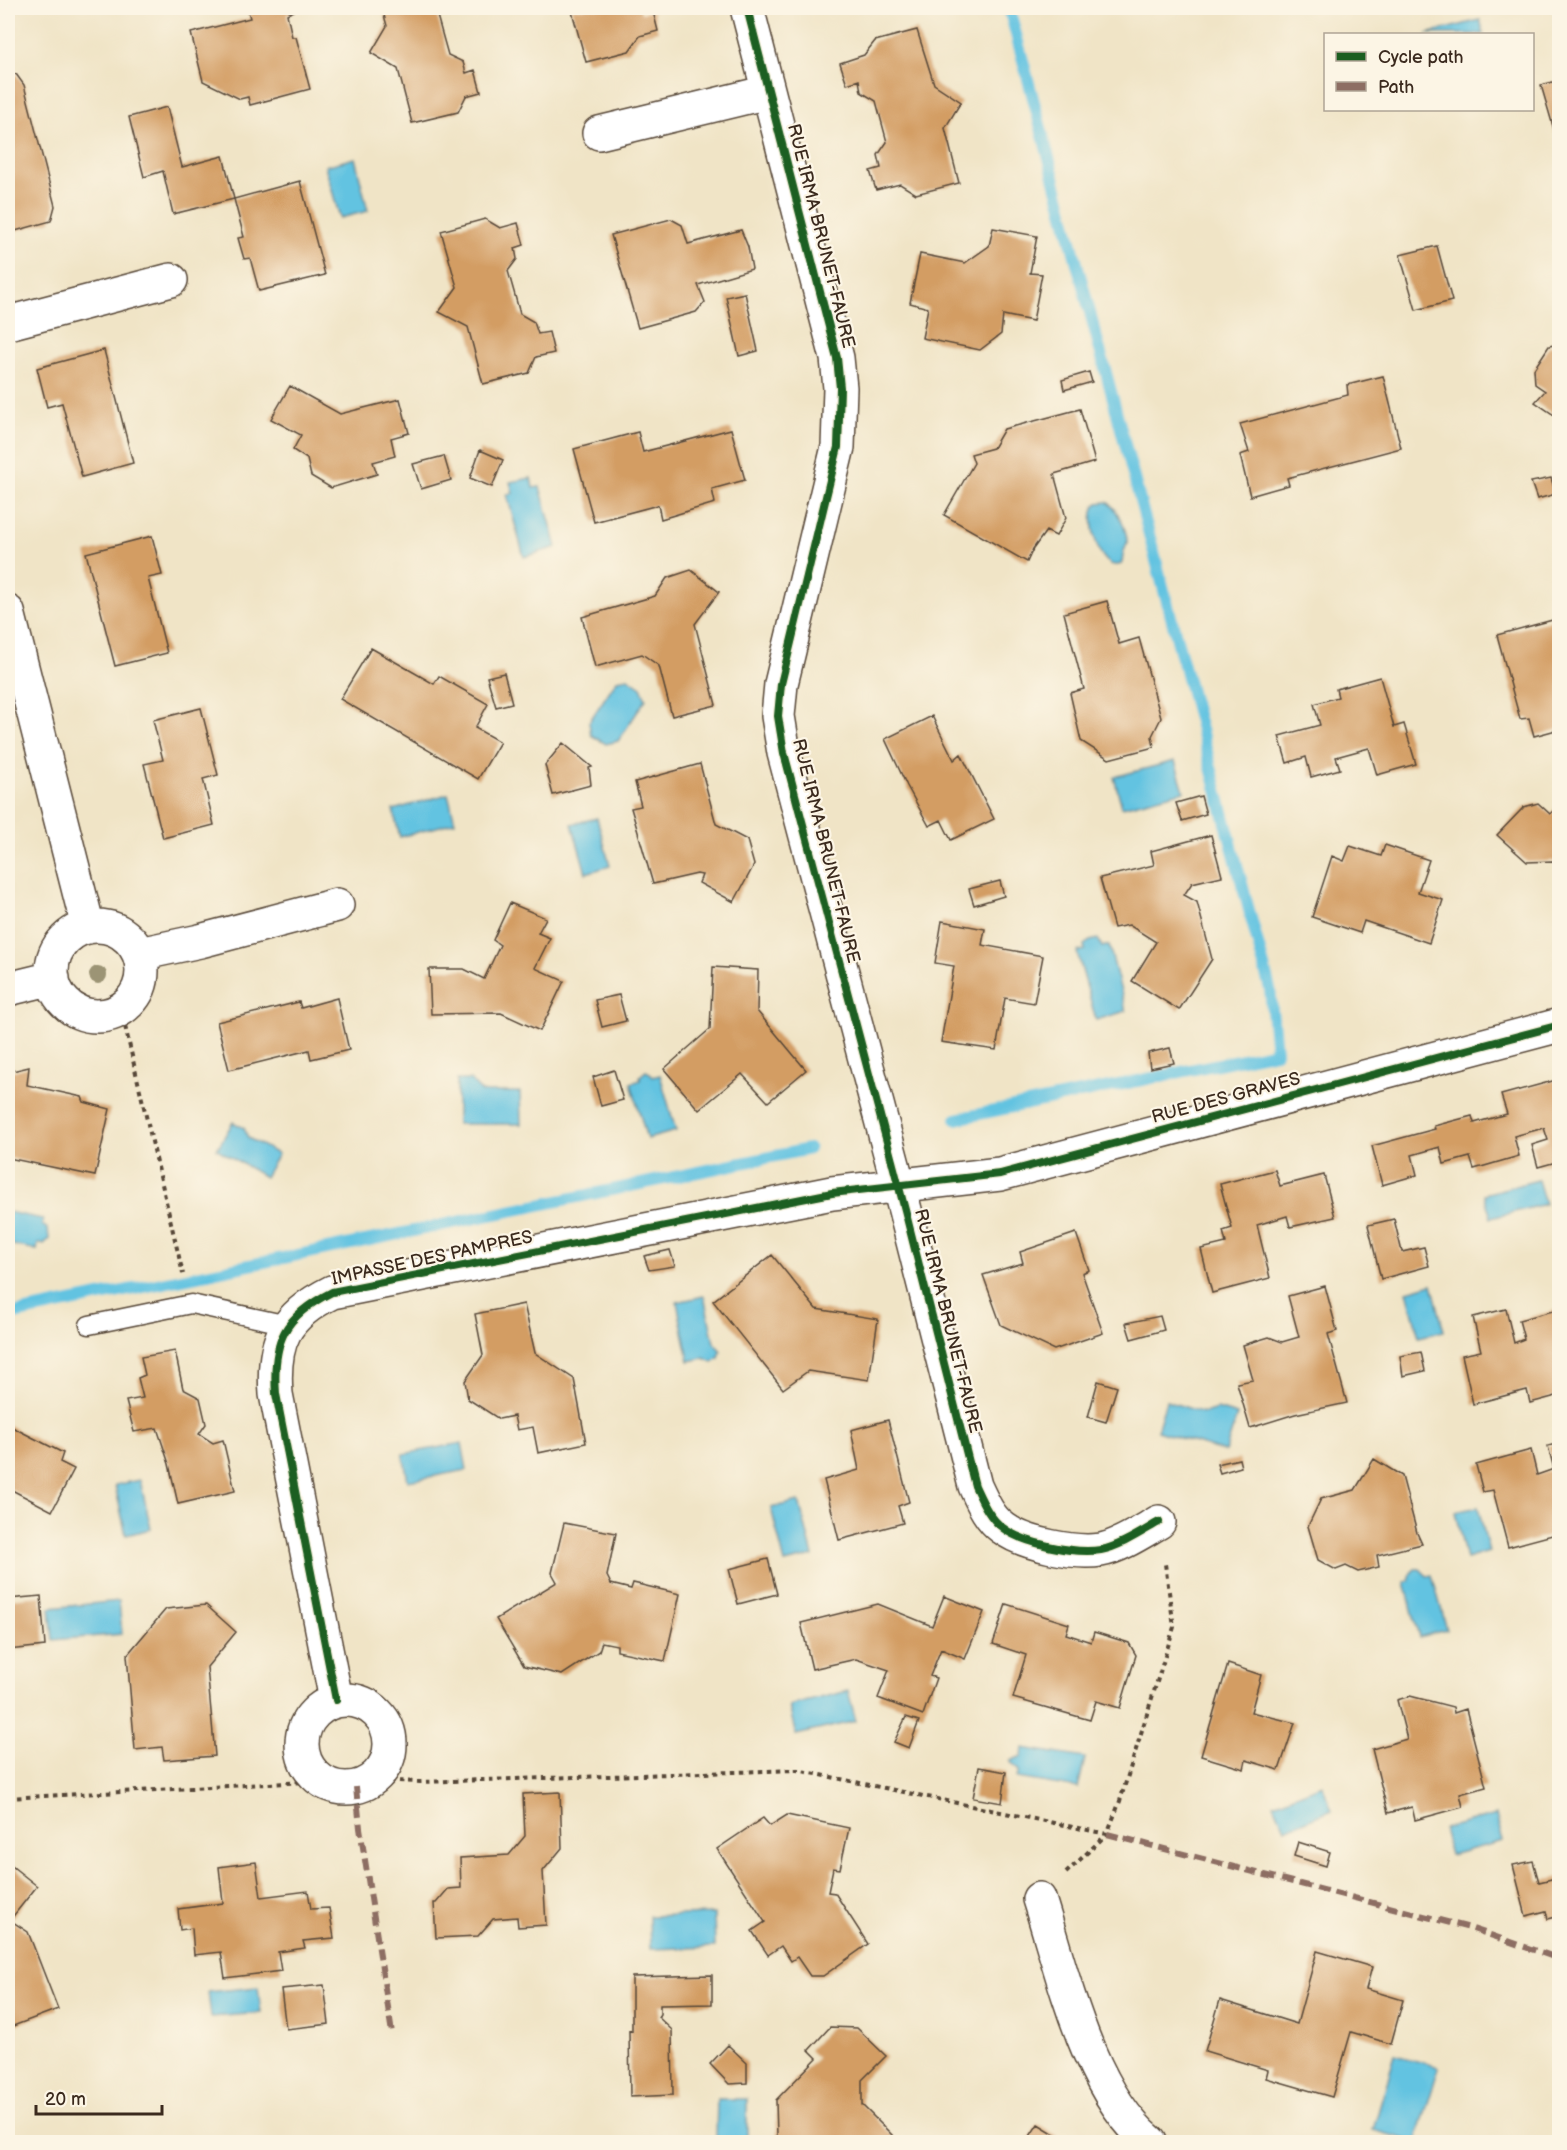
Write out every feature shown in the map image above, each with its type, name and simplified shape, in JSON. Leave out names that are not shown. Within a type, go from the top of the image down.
[{"type":"street","name":"RUE IRMA BRUNET-FAURE","points":[[747,8],[837,358],[840,388],[838,447],[781,684],[778,717],[784,753],[975,1486],[992,1516],[1003,1529],[1027,1540],[1063,1549],[1102,1550],[1129,1539],[1160,1522]]},
{"type":"street","points":[[599,133],[768,92]]},
{"type":"street","points":[[8,323],[171,280]]},
{"type":"street","points":[[8,612],[88,927]]},
{"type":"street","points":[[139,954],[200,941],[337,905]]},
{"type":"street","points":[[88,927],[103,927],[118,932],[131,941],[139,954],[142,969],[140,985],[132,999],[121,1009],[106,1015],[91,1016],[76,1011],[63,1001],[55,988],[52,972],[54,957],[73,933],[88,927]]},
{"type":"street","points":[[8,989],[53,978]]},
{"type":"street","name":"RUE DES GRAVES","points":[[898,1185],[1000,1174],[1560,1024]]},
{"type":"street","name":"IMPASSE DES PAMPRES","points":[[336,1700],[276,1394],[275,1376],[280,1340],[288,1325],[300,1311],[332,1292],[832,1193],[898,1185]]},
{"type":"street","points":[[336,1700],[353,1700],[370,1706],[382,1718],[389,1734],[390,1751],[384,1767],[372,1780],[356,1787],[338,1788],[322,1781],[310,1769],[302,1754],[302,1736],[308,1720],[320,1708],[336,1700]]},
{"type":"street","points":[[1039,1899],[1079,2026],[1096,2069],[1129,2121],[1150,2142]]},
{"type":"lane","points":[[89,1325],[191,1304],[288,1325]]},
{"type":"path","points":[[121,1009],[181,1265]]},
{"type":"path","points":[[1039,1899],[1107,1834],[1120,1801],[1174,1627],[1160,1522]]},
{"type":"path","points":[[372,1780],[420,1782],[797,1770],[1107,1834]]},
{"type":"path","points":[[8,1798],[322,1781]]},
{"type":"water","points":[[1480,20],[1484,33],[1430,33]]},
{"type":"water","points":[[355,158],[368,211],[340,218],[325,166]]},
{"type":"water","points":[[531,478],[533,488],[540,487],[557,547],[524,557],[507,495],[513,493],[510,482]]},
{"type":"water","points":[[1107,502],[1118,514],[1127,537],[1122,562],[1119,565],[1110,563],[1103,557],[1095,537],[1094,508],[1098,503]]},
{"type":"water","points":[[628,678],[641,687],[646,699],[618,741],[606,744],[591,735],[589,722],[617,680]]},
{"type":"water","points":[[1175,761],[1184,791],[1122,807],[1114,777]]},
{"type":"water","points":[[448,794],[455,822],[400,837],[393,810]]},
{"type":"water","points":[[597,818],[610,866],[586,873],[572,824]]},
{"type":"water","points":[[1098,939],[1102,947],[1109,945],[1126,1011],[1096,1020],[1077,952],[1085,950],[1084,945],[1090,941]]},
{"type":"water","points":[[646,1071],[653,1077],[660,1075],[676,1131],[647,1139],[631,1083],[641,1080],[640,1076]]},
{"type":"water","points":[[457,1080],[470,1080],[482,1092],[520,1092],[521,1124],[457,1124]]},
{"type":"water","points":[[233,1122],[244,1128],[248,1138],[278,1154],[265,1177],[217,1149]]},
{"type":"water","points":[[1538,1180],[1545,1204],[1491,1218],[1484,1194]]},
{"type":"water","points":[[8,1212],[43,1219],[42,1225],[48,1229],[49,1239],[44,1244],[38,1244],[37,1250],[8,1244]]},
{"type":"water","points":[[1432,1284],[1444,1331],[1419,1337],[1407,1291]]},
{"type":"water","points":[[704,1296],[714,1343],[721,1351],[719,1358],[713,1362],[704,1358],[689,1361],[677,1302]]},
{"type":"water","points":[[1166,1401],[1204,1413],[1217,1409],[1237,1415],[1225,1452],[1157,1431]]},
{"type":"water","points":[[462,1443],[467,1470],[408,1481],[403,1454]]},
{"type":"water","points":[[140,1480],[151,1529],[126,1535],[115,1485]]},
{"type":"water","points":[[799,1501],[813,1556],[785,1563],[771,1508]]},
{"type":"water","points":[[1478,1507],[1489,1552],[1466,1559],[1455,1512]]},
{"type":"water","points":[[1415,1569],[1420,1569],[1427,1576],[1432,1575],[1447,1630],[1419,1637],[1405,1582],[1409,1581]]},
{"type":"water","points":[[119,1601],[122,1634],[53,1640],[50,1608]]},
{"type":"water","points":[[848,1691],[856,1721],[796,1735],[789,1706]]},
{"type":"water","points":[[1023,1748],[1085,1758],[1078,1788],[1017,1778],[1019,1771],[1010,1761],[1022,1756]]},
{"type":"water","points":[[1322,1785],[1332,1810],[1285,1829],[1274,1804]]},
{"type":"water","points":[[1496,1815],[1503,1841],[1450,1855],[1443,1829]]},
{"type":"water","points":[[714,1914],[715,1947],[650,1949],[649,1916]]},
{"type":"water","points":[[258,1987],[261,2013],[211,2017],[208,1992]]},
{"type":"water","points":[[1395,2055],[1439,2067],[1416,2142],[1373,2130]]},
{"type":"water","points":[[717,2099],[747,2099],[747,2142],[716,2142]]},
{"type":"building","points":[[247,8],[293,8],[294,11],[287,14],[292,37],[296,37],[310,89],[250,105],[248,97],[240,99],[203,81],[191,33],[250,18]]},
{"type":"building","points":[[382,8],[439,8],[436,12],[448,55],[463,62],[466,73],[475,70],[481,92],[466,96],[458,112],[412,123],[398,69],[371,53],[387,26]]},
{"type":"building","points":[[571,8],[640,8],[641,13],[653,11],[658,31],[640,36],[629,51],[586,62]]},
{"type":"building","points":[[917,30],[934,84],[961,102],[945,128],[959,183],[916,194],[900,184],[876,190],[870,171],[881,168],[878,155],[887,142],[876,101],[861,92],[859,80],[847,84],[840,63],[864,55],[875,41]]},
{"type":"building","points":[[16,74],[24,85],[55,206],[51,221],[8,233],[8,76]]},
{"type":"building","points":[[1560,80],[1560,131],[1555,133],[1541,85]]},
{"type":"building","points":[[167,107],[182,167],[223,156],[234,199],[173,214],[163,171],[144,177],[129,117]]},
{"type":"building","points":[[300,181],[325,275],[259,291],[250,258],[244,259],[238,238],[244,237],[234,199]]},
{"type":"building","points":[[485,219],[500,228],[518,223],[524,245],[515,248],[517,259],[508,271],[520,314],[534,322],[538,334],[549,332],[554,353],[536,357],[529,373],[483,384],[468,327],[439,312],[457,287],[441,231]]},
{"type":"building","points":[[671,219],[682,225],[688,244],[741,230],[748,247],[752,269],[698,285],[705,302],[696,312],[638,328],[611,235]]},
{"type":"building","points":[[993,228],[1037,236],[1030,273],[1042,274],[1033,321],[1003,315],[1001,334],[980,350],[922,338],[928,308],[910,303],[920,254],[965,263],[989,246]]},
{"type":"building","points":[[1437,246],[1452,301],[1416,310],[1400,255]]},
{"type":"building","points":[[745,293],[758,351],[739,356],[726,297]]},
{"type":"building","points":[[1560,344],[1560,419],[1535,402],[1545,391],[1535,384],[1534,369],[1549,346]]},
{"type":"building","points":[[104,350],[133,463],[82,477],[62,403],[47,407],[37,368]]},
{"type":"building","points":[[1089,372],[1092,382],[1064,390],[1062,380]]},
{"type":"building","points":[[1383,376],[1401,448],[1287,478],[1289,485],[1250,496],[1240,455],[1249,452],[1240,424],[1348,395],[1347,385]]},
{"type":"building","points":[[290,386],[340,414],[400,399],[409,433],[391,438],[395,456],[373,462],[377,474],[331,488],[311,476],[307,459],[293,450],[301,435],[271,419]]},
{"type":"building","points":[[1080,409],[1095,462],[1054,474],[1066,518],[1056,536],[1046,531],[1027,562],[944,515],[974,463],[971,454],[993,448],[1004,429]]},
{"type":"building","points":[[731,429],[745,480],[712,489],[715,503],[661,519],[658,505],[594,522],[574,449],[638,432],[643,452]]},
{"type":"building","points":[[480,450],[503,460],[492,487],[470,478]]},
{"type":"building","points":[[444,456],[451,480],[421,489],[413,464]]},
{"type":"building","points":[[1551,478],[1556,494],[1537,499],[1531,482]]},
{"type":"building","points":[[152,536],[162,575],[148,578],[167,653],[115,666],[86,553]]},
{"type":"building","points":[[691,570],[719,592],[695,624],[716,705],[672,716],[659,666],[642,654],[595,667],[582,617],[655,596],[667,578]]},
{"type":"building","points":[[1107,601],[1119,644],[1139,638],[1161,718],[1152,736],[1154,747],[1109,759],[1081,741],[1070,693],[1084,689],[1064,613]]},
{"type":"building","points":[[1560,618],[1560,668],[1558,669],[1560,729],[1534,736],[1529,718],[1520,719],[1497,635]]},
{"type":"building","points":[[371,648],[434,684],[439,676],[488,704],[475,728],[500,742],[478,779],[340,699]]},
{"type":"building","points":[[504,673],[512,703],[496,707],[487,677]]},
{"type":"building","points":[[1380,677],[1394,727],[1404,724],[1416,764],[1377,775],[1369,748],[1336,757],[1340,769],[1311,777],[1306,757],[1287,763],[1279,736],[1320,725],[1314,704],[1338,697],[1336,689]]},
{"type":"building","points":[[201,708],[218,775],[203,779],[214,825],[163,838],[144,764],[163,760],[153,720]]},
{"type":"building","points":[[932,716],[954,760],[961,754],[994,819],[951,840],[941,820],[929,826],[885,739]]},
{"type":"building","points":[[563,743],[592,767],[589,768],[591,785],[553,795],[545,765]]},
{"type":"building","points":[[700,764],[716,824],[747,840],[754,865],[734,902],[699,883],[702,875],[697,874],[653,884],[631,808],[641,806],[635,782]]},
{"type":"building","points":[[1201,796],[1206,814],[1182,821],[1176,803]]},
{"type":"building","points":[[1538,803],[1550,814],[1560,804],[1560,866],[1553,861],[1527,862],[1497,835],[1524,807]]},
{"type":"building","points":[[1211,835],[1222,876],[1192,883],[1184,895],[1197,902],[1212,959],[1179,1010],[1132,981],[1156,942],[1129,925],[1114,928],[1100,878],[1154,865],[1151,851]]},
{"type":"building","points":[[1385,845],[1429,860],[1418,892],[1443,900],[1429,943],[1364,921],[1360,933],[1312,917],[1332,856],[1344,861],[1350,846],[1381,856]]},
{"type":"building","points":[[1000,881],[1004,896],[974,905],[969,889]]},
{"type":"building","points":[[510,903],[546,918],[538,933],[550,938],[535,968],[564,981],[540,1031],[501,1013],[431,1014],[429,969],[464,969],[484,979],[500,945],[493,940]]},
{"type":"building","points":[[942,921],[985,929],[982,945],[1043,956],[1034,1003],[1005,998],[996,1050],[941,1042],[954,966],[935,963]]},
{"type":"building","points":[[713,967],[758,970],[757,1011],[806,1070],[768,1102],[742,1074],[699,1110],[664,1069],[710,1029]]},
{"type":"building","points":[[619,995],[626,1021],[602,1027],[595,1000]]},
{"type":"building","points":[[337,998],[349,1050],[311,1059],[309,1050],[229,1070],[217,1022],[299,1002],[301,1008]]},
{"type":"building","points":[[1170,1048],[1174,1063],[1150,1068],[1148,1053]]},
{"type":"building","points":[[29,1067],[27,1085],[82,1097],[84,1102],[110,1109],[95,1176],[8,1158],[10,1140],[8,1139],[8,1072]]},
{"type":"building","points":[[614,1070],[623,1100],[601,1106],[593,1077]]},
{"type":"building","points":[[1560,1079],[1560,1161],[1538,1167],[1532,1145],[1548,1140],[1544,1128],[1514,1136],[1519,1156],[1474,1169],[1470,1157],[1444,1164],[1440,1147],[1412,1155],[1417,1175],[1382,1185],[1372,1146],[1435,1129],[1434,1126],[1472,1116],[1474,1123],[1507,1114],[1501,1095]]},
{"type":"building","points":[[1275,1170],[1280,1186],[1324,1175],[1335,1217],[1290,1227],[1287,1216],[1257,1225],[1270,1278],[1212,1293],[1201,1249],[1226,1243],[1223,1231],[1232,1228],[1220,1184]]},
{"type":"building","points":[[1394,1219],[1402,1252],[1424,1247],[1429,1266],[1381,1279],[1368,1225]]},
{"type":"building","points":[[1076,1233],[1089,1270],[1082,1273],[1103,1333],[1054,1350],[1001,1325],[983,1275],[1023,1263],[1020,1252]]},
{"type":"building","points":[[670,1250],[675,1266],[649,1270],[644,1256]]},
{"type":"building","points":[[772,1255],[816,1309],[878,1319],[869,1380],[808,1371],[783,1389],[713,1301]]},
{"type":"building","points":[[1325,1286],[1337,1331],[1328,1334],[1347,1403],[1295,1414],[1250,1428],[1237,1383],[1253,1380],[1243,1345],[1269,1337],[1282,1342],[1299,1337],[1288,1296]]},
{"type":"building","points":[[524,1304],[535,1353],[574,1379],[586,1443],[538,1453],[533,1427],[517,1430],[514,1416],[499,1419],[468,1399],[465,1381],[483,1355],[475,1314]]},
{"type":"building","points":[[1506,1309],[1514,1343],[1524,1339],[1519,1320],[1560,1309],[1560,1395],[1530,1403],[1527,1390],[1473,1404],[1462,1355],[1481,1351],[1473,1317]]},
{"type":"building","points":[[1160,1316],[1164,1330],[1131,1339],[1126,1323]]},
{"type":"building","points":[[175,1351],[183,1389],[200,1398],[206,1424],[199,1434],[213,1443],[223,1440],[235,1491],[178,1504],[169,1464],[157,1428],[134,1432],[126,1401],[143,1398],[138,1378],[145,1375],[141,1357]]},
{"type":"building","points":[[1421,1352],[1425,1371],[1403,1376],[1400,1356]]},
{"type":"building","points":[[1098,1381],[1117,1387],[1106,1422],[1088,1417]]},
{"type":"building","points":[[888,1420],[909,1502],[898,1506],[903,1523],[839,1540],[824,1480],[859,1470],[851,1430]]},
{"type":"building","points":[[8,1425],[63,1453],[60,1462],[74,1469],[52,1511],[8,1488]]},
{"type":"building","points":[[1560,1443],[1560,1533],[1508,1547],[1493,1490],[1483,1492],[1476,1465],[1531,1450],[1537,1475],[1554,1469],[1548,1446]]},
{"type":"building","points":[[1239,1459],[1241,1467],[1220,1473],[1217,1464]]},
{"type":"building","points":[[1374,1459],[1402,1476],[1422,1544],[1377,1555],[1379,1567],[1358,1572],[1346,1566],[1336,1570],[1318,1560],[1308,1526],[1321,1499],[1355,1490]]},
{"type":"building","points":[[564,1523],[616,1533],[607,1576],[611,1584],[631,1589],[633,1583],[680,1594],[665,1661],[617,1651],[617,1645],[602,1642],[599,1651],[562,1675],[524,1666],[496,1619],[557,1582],[552,1573]]},
{"type":"building","points":[[768,1559],[777,1594],[738,1604],[729,1569]]},
{"type":"building","points":[[41,1596],[45,1646],[8,1650],[8,1599]]},
{"type":"building","points":[[944,1596],[984,1612],[965,1659],[941,1649],[930,1676],[936,1678],[923,1715],[878,1698],[889,1670],[856,1659],[812,1669],[801,1623],[878,1604],[932,1626]]},
{"type":"building","points":[[1006,1604],[1069,1624],[1066,1634],[1091,1642],[1094,1632],[1129,1643],[1136,1655],[1120,1708],[1096,1701],[1090,1720],[1013,1698],[1026,1655],[993,1644]]},
{"type":"building","points":[[206,1605],[236,1632],[207,1667],[215,1756],[164,1760],[162,1747],[135,1750],[127,1655],[166,1609]]},
{"type":"building","points":[[1228,1664],[1261,1675],[1251,1712],[1295,1723],[1279,1770],[1246,1760],[1244,1769],[1201,1756]]},
{"type":"building","points":[[1410,1696],[1453,1707],[1454,1713],[1466,1709],[1486,1787],[1460,1794],[1463,1807],[1415,1820],[1412,1807],[1388,1813],[1372,1749],[1407,1739],[1397,1700]]},
{"type":"building","points":[[906,1717],[919,1721],[909,1748],[894,1742]]},
{"type":"building","points":[[979,1767],[1006,1772],[1002,1803],[973,1798]]},
{"type":"building","points":[[560,1792],[562,1848],[543,1871],[546,1925],[518,1927],[517,1917],[493,1919],[478,1936],[436,1938],[434,1903],[448,1889],[461,1888],[460,1858],[509,1855],[525,1836],[523,1794]]},
{"type":"building","points":[[787,1815],[849,1828],[840,1869],[833,1868],[828,1892],[835,1893],[868,1944],[823,1976],[810,1976],[797,1957],[791,1961],[781,1946],[768,1955],[752,1931],[765,1922],[717,1849],[763,1818],[770,1826]]},
{"type":"building","points":[[1298,1842],[1330,1852],[1326,1866],[1294,1856]]},
{"type":"building","points":[[1533,1861],[1539,1882],[1560,1877],[1560,1916],[1548,1919],[1546,1911],[1526,1916],[1513,1865]]},
{"type":"building","points":[[256,1862],[261,1897],[308,1891],[311,1909],[329,1908],[334,1938],[303,1941],[305,1948],[278,1952],[281,1971],[225,1978],[221,1952],[194,1955],[192,1928],[180,1930],[178,1909],[223,1903],[219,1867]]},
{"type":"building","points":[[8,1863],[37,1886],[10,1920],[28,1932],[58,2009],[8,2028]]},
{"type":"building","points":[[1317,1951],[1372,1967],[1366,1989],[1403,2000],[1391,2044],[1351,2032],[1332,2097],[1266,2078],[1268,2070],[1205,2051],[1220,2000],[1297,2024]]},
{"type":"building","points":[[712,1975],[712,2004],[660,2005],[658,2017],[672,2030],[673,2095],[630,2097],[629,2030],[632,2031],[632,1977]]},
{"type":"building","points":[[324,1985],[329,2024],[286,2029],[281,1989]]},
{"type":"building","points":[[830,2027],[857,2028],[886,2056],[862,2080],[862,2105],[895,2138],[890,2142],[783,2142],[777,2136],[776,2100],[817,2058],[809,2050]]},
{"type":"building","points":[[728,2045],[747,2063],[747,2083],[729,2084],[710,2064]]},
{"type":"building","points":[[1038,2124],[1068,2142],[1026,2142]]},
{"type":"waterway","points":[[956,1119],[1276,1052],[1270,989],[1009,8]]},
{"type":"waterway","points":[[8,1315],[809,1149]]},
{"type":"marked path","points":[[356,1787],[360,1828],[392,2033]]},
{"type":"marked path","points":[[1107,1834],[1470,1928],[1560,1959]]},
{"type":"cycle path","points":[[747,8],[837,358],[840,388],[838,447],[781,684],[778,716],[784,753],[905,1210],[975,1486],[990,1514],[1003,1528],[1024,1539],[1064,1549],[1101,1550],[1123,1542],[1159,1522]]},
{"type":"cycle path","points":[[336,1700],[276,1394],[275,1375],[276,1359],[284,1332],[302,1311],[332,1292],[832,1193],[1000,1174],[1560,1025]]}]
